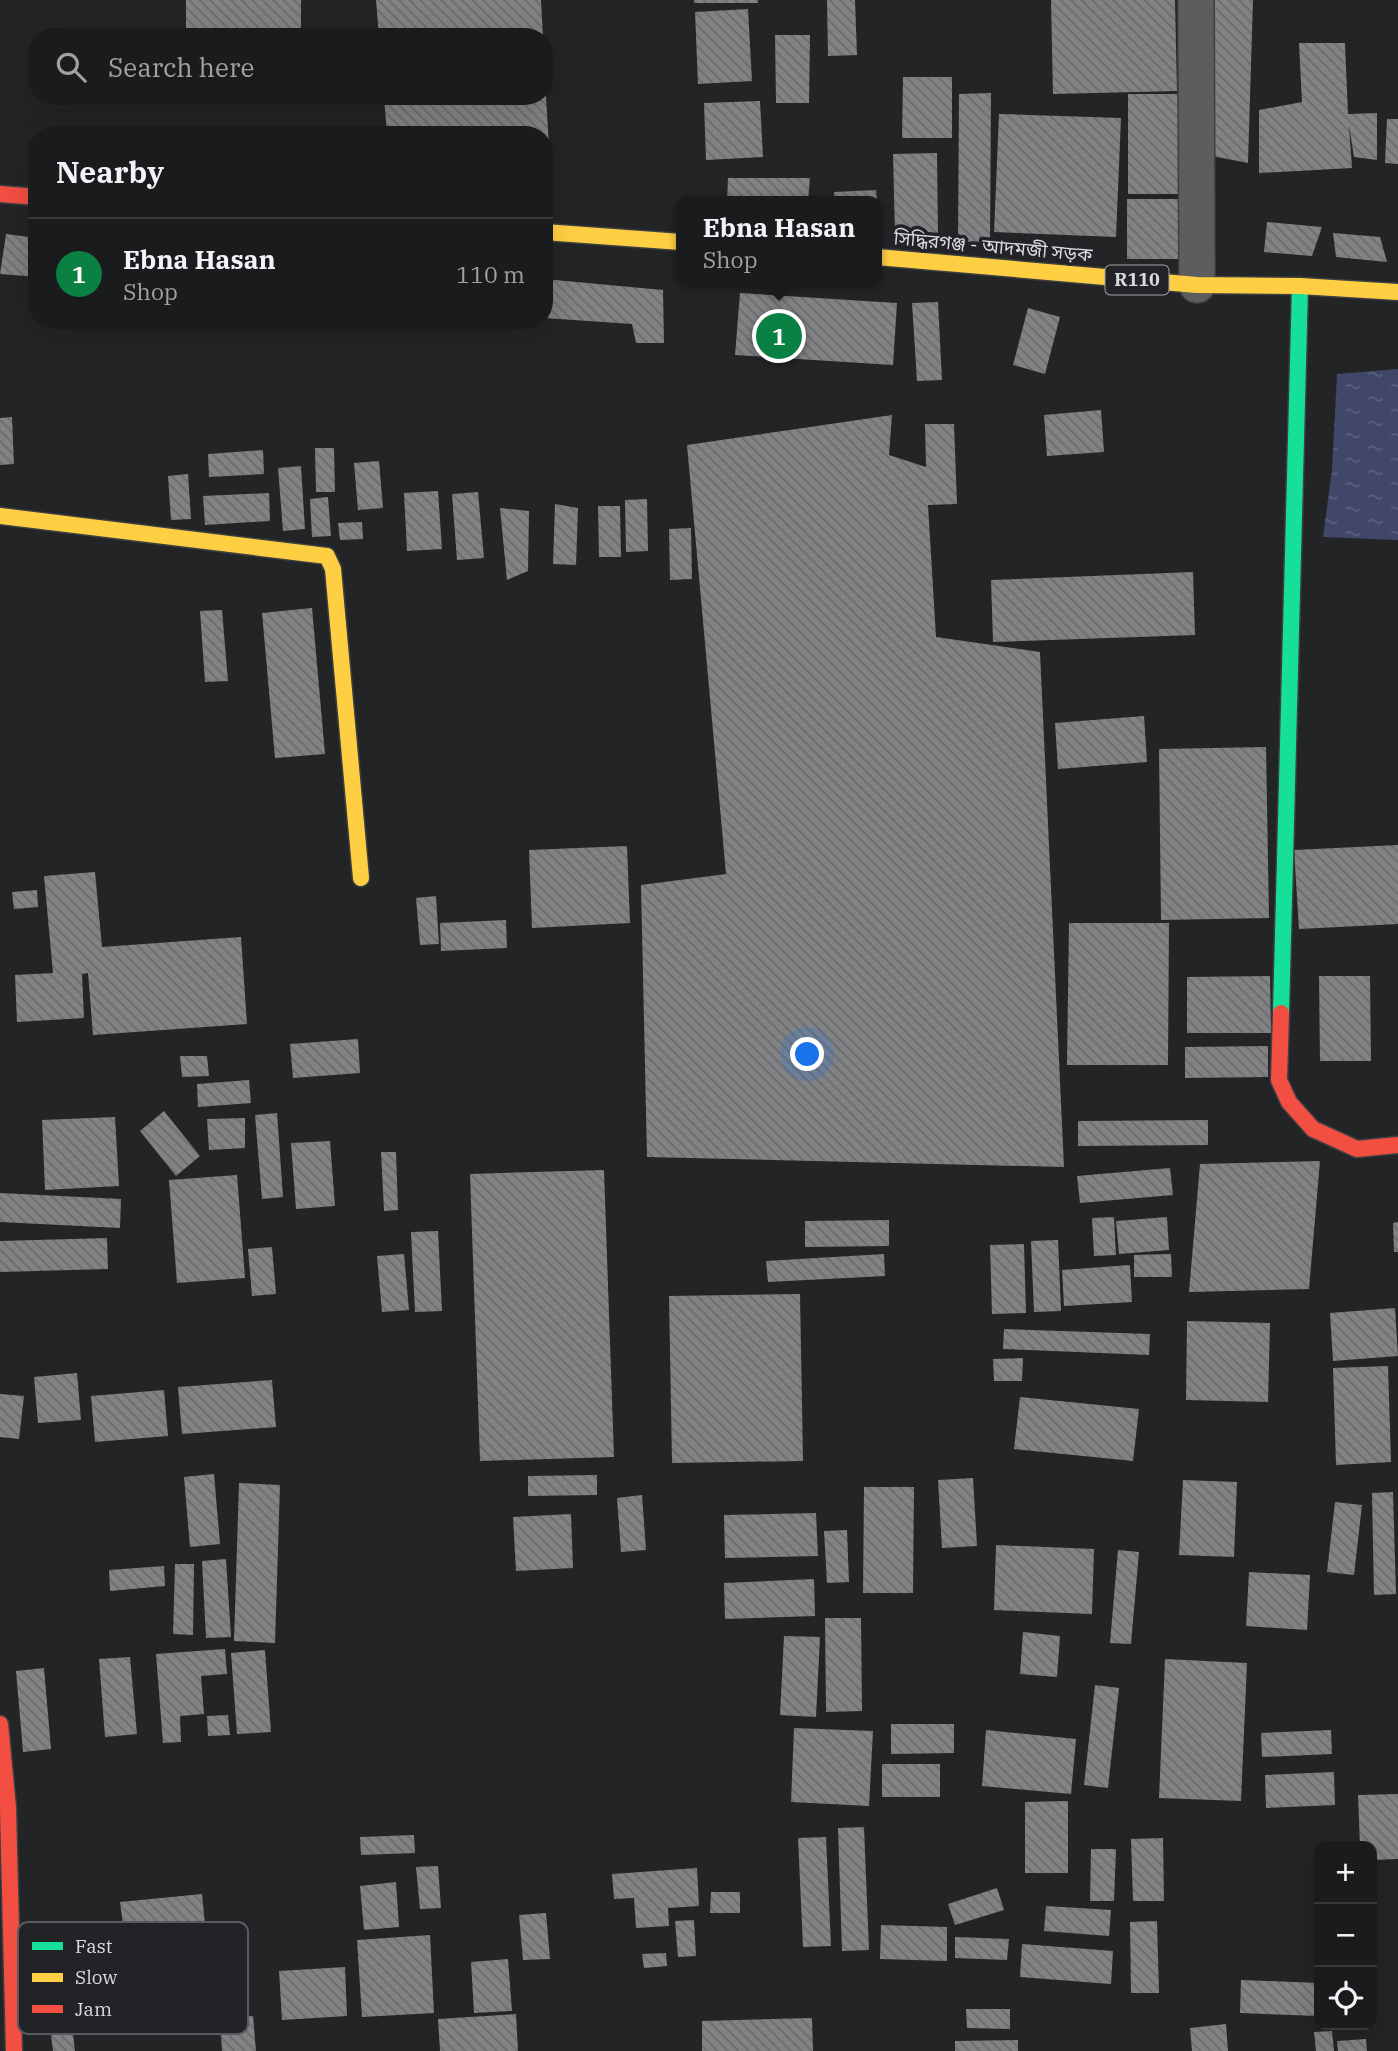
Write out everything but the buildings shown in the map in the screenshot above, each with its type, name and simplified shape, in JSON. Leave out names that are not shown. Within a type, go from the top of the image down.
[{"type":"street","points":[[1196,0],[1197,285]]},
{"type":"street","points":[[0,194],[28,196]]},
{"type":"street","points":[[553,233],[676,242]]},
{"type":"street","name":"সিদ্ধিরগঞ্জ - আদমজী সড়ক","points":[[882,257],[1197,285],[1300,286],[1398,292]]},
{"type":"street","points":[[1300,286],[1279,1080],[1289,1102],[1313,1129],[1357,1149],[1398,1145]]},
{"type":"street","points":[[0,516],[327,556],[333,569],[361,878]]},
{"type":"street","points":[[0,1724],[8,1808],[14,2051]]},
{"type":"water","points":[[1398,369],[1398,540],[1323,537],[1332,470],[1337,374]]},
{"type":"traffic: fast","points":[[1281,1013],[1300,286]]},
{"type":"traffic: slow","points":[[553,233],[676,242]]},
{"type":"traffic: slow","points":[[882,257],[1197,285],[1300,286],[1398,292]]},
{"type":"traffic: slow","points":[[0,516],[327,556],[333,569],[361,878]]},
{"type":"traffic: jam","points":[[0,194],[28,196]]},
{"type":"traffic: jam","points":[[1281,1013],[1279,1080],[1289,1102],[1313,1129],[1357,1149],[1398,1145]]},
{"type":"traffic: jam","points":[[0,1724],[8,1808],[14,2051]]},
{"type":"place","name":"Ebna Hasan","points":[[779,336]]}]
